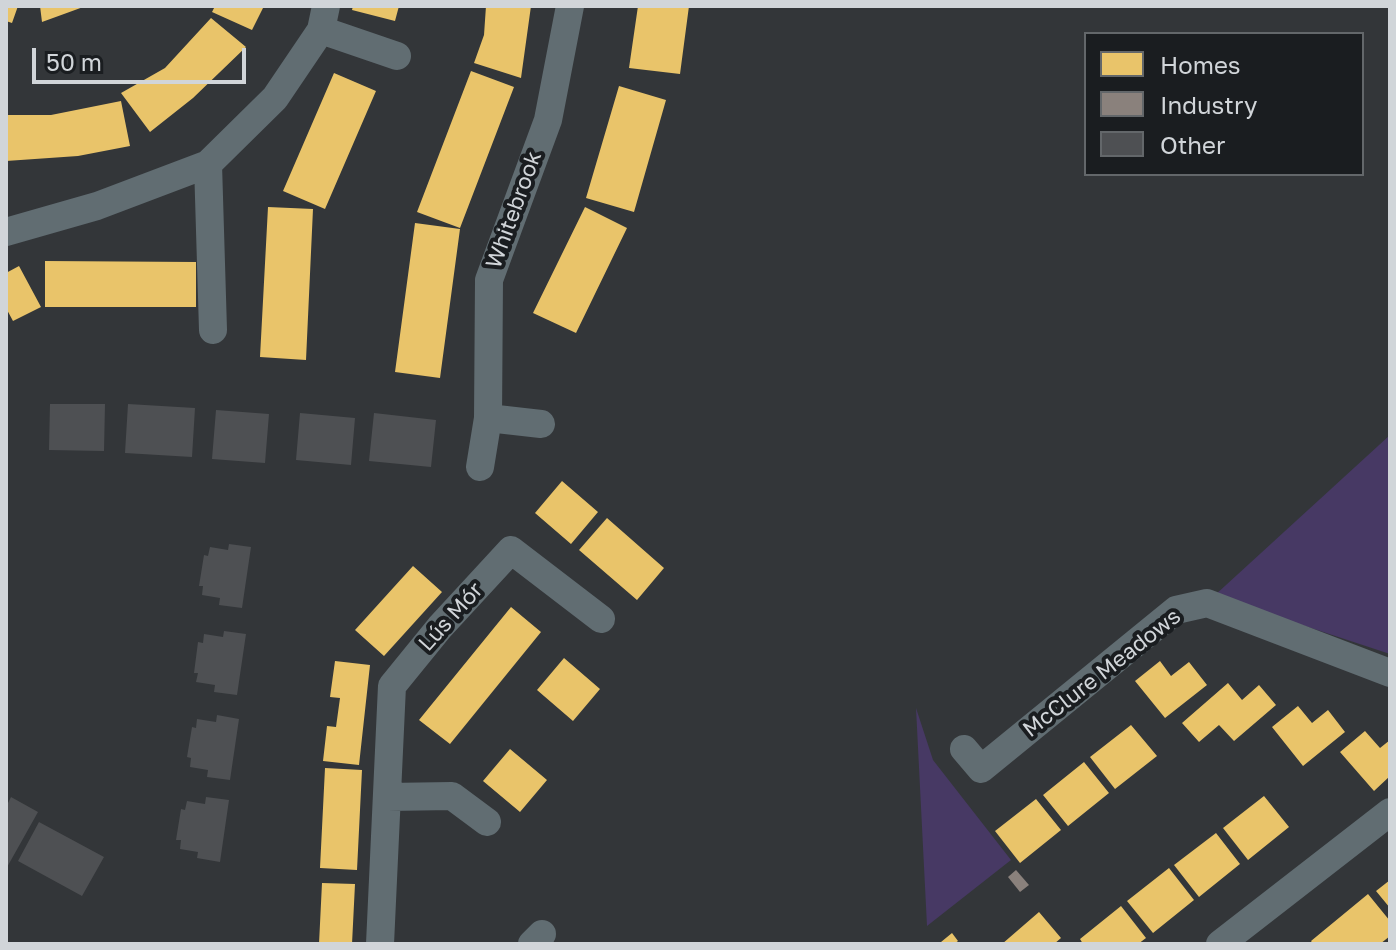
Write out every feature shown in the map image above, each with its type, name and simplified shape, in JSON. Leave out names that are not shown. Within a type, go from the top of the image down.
[{"type":"street","name":"Whitebrook","points":[[480,467],[488,418],[489,280],[548,120],[570,6]]},
{"type":"street","points":[[6,232],[97,206],[208,164],[275,98],[323,18],[397,56]]},
{"type":"street","points":[[208,164],[213,330]]},
{"type":"street","points":[[488,418],[541,424]]},
{"type":"street","name":"Lús Mór","points":[[380,944],[392,686],[440,627],[511,550],[601,619]]},
{"type":"street","name":"McClure Meadows","points":[[964,749],[981,769],[1176,610],[1207,603],[1390,673]]},
{"type":"street","points":[[387,797],[452,796],[487,822]]},
{"type":"street","points":[[1220,944],[1390,812]]},
{"type":"shaded area","points":[[1390,435],[1390,654],[1214,596]]},
{"type":"shaded area","points":[[916,708],[933,760],[1011,860],[927,926]]},
{"type":"building: Homes","points":[[6,6],[18,6],[12,23],[6,21]]},
{"type":"building: Homes","points":[[40,6],[86,6],[42,22]]},
{"type":"building: Homes","points":[[215,6],[264,6],[252,30],[212,12]]},
{"type":"building: Homes","points":[[353,6],[399,6],[395,21],[352,10]]},
{"type":"building: Homes","points":[[486,6],[531,6],[521,78],[474,63],[484,35]]},
{"type":"building: Homes","points":[[638,6],[689,6],[680,74],[629,68]]},
{"type":"building: Homes","points":[[211,18],[246,47],[193,98],[150,132],[121,93],[165,68]]},
{"type":"building: Homes","points":[[471,71],[514,87],[460,228],[417,212]]},
{"type":"building: Homes","points":[[334,73],[376,91],[325,209],[283,191]]},
{"type":"building: Homes","points":[[619,86],[666,100],[634,212],[586,198]]},
{"type":"building: Homes","points":[[121,101],[130,146],[78,156],[6,161],[6,115],[51,115]]},
{"type":"building: Homes","points":[[268,207],[313,209],[306,360],[260,357]]},
{"type":"building: Homes","points":[[585,207],[627,228],[576,333],[533,313]]},
{"type":"building: Homes","points":[[415,223],[460,229],[440,378],[395,372]]},
{"type":"building: Homes","points":[[45,261],[196,262],[196,307],[45,307]]},
{"type":"building: Homes","points":[[19,266],[41,307],[13,321],[6,308],[6,273]]},
{"type":"building: Homes","points":[[562,481],[598,512],[571,544],[535,513]]},
{"type":"building: Homes","points":[[607,518],[664,568],[637,600],[579,550]]},
{"type":"building: Homes","points":[[413,566],[442,592],[384,656],[355,630]]},
{"type":"building: Homes","points":[[511,607],[541,632],[450,744],[419,720]]},
{"type":"building: Homes","points":[[564,658],[600,689],[573,721],[537,690]]},
{"type":"building: Homes","points":[[335,661],[370,665],[359,765],[323,761],[327,726],[336,727],[340,698],[330,697]]},
{"type":"building: Homes","points":[[1160,661],[1171,676],[1189,662],[1207,685],[1165,718],[1135,681]]},
{"type":"building: Homes","points":[[1228,683],[1242,700],[1259,685],[1276,705],[1234,741],[1219,725],[1199,742],[1182,723]]},
{"type":"building: Homes","points":[[1298,706],[1312,723],[1328,710],[1345,732],[1303,766],[1272,727]]},
{"type":"building: Homes","points":[[1131,725],[1157,756],[1115,789],[1090,757]]},
{"type":"building: Homes","points":[[1365,731],[1380,748],[1390,740],[1390,776],[1374,791],[1340,752]]},
{"type":"building: Homes","points":[[510,749],[547,780],[520,812],[483,781]]},
{"type":"building: Homes","points":[[1084,762],[1109,793],[1068,826],[1043,795]]},
{"type":"building: Homes","points":[[325,768],[362,770],[357,870],[320,868]]},
{"type":"building: Homes","points":[[1264,796],[1289,827],[1248,860],[1223,828]]},
{"type":"building: Homes","points":[[1036,799],[1061,830],[1020,863],[995,831]]},
{"type":"building: Homes","points":[[1216,833],[1240,864],[1199,897],[1174,865]]},
{"type":"building: Homes","points":[[1169,868],[1194,900],[1153,933],[1127,901]]},
{"type":"building: Homes","points":[[1390,880],[1390,908],[1376,891]]},
{"type":"building: Homes","points":[[322,883],[355,884],[352,944],[319,944]]},
{"type":"building: Homes","points":[[1368,894],[1390,921],[1390,936],[1380,944],[1313,944],[1311,941]]},
{"type":"building: Homes","points":[[1121,906],[1146,938],[1138,944],[1083,944],[1080,939]]},
{"type":"building: Homes","points":[[1039,912],[1061,938],[1054,944],[1002,944]]},
{"type":"building: Homes","points":[[952,933],[958,941],[942,944],[941,942]]},
{"type":"building: Industry","points":[[1016,870],[1029,885],[1020,892],[1008,877]]},
{"type":"building: Other","points":[[50,404],[105,404],[104,451],[49,450]]},
{"type":"building: Other","points":[[128,404],[195,408],[192,457],[125,453]]},
{"type":"building: Other","points":[[216,410],[269,414],[265,463],[212,459]]},
{"type":"building: Other","points":[[300,413],[355,418],[351,465],[296,460]]},
{"type":"building: Other","points":[[374,413],[436,420],[431,467],[369,461]]},
{"type":"building: Other","points":[[229,544],[251,547],[242,608],[219,605],[220,598],[202,595],[203,586],[199,586],[204,555],[208,556],[210,547],[228,550]]},
{"type":"building: Other","points":[[224,631],[246,634],[237,695],[214,692],[215,685],[196,682],[198,673],[194,673],[198,642],[203,643],[204,634],[223,637]]},
{"type":"building: Other","points":[[217,715],[239,719],[230,780],[207,777],[208,770],[190,767],[191,758],[187,757],[192,727],[196,728],[197,719],[216,722]]},
{"type":"building: Other","points":[[11,797],[38,812],[6,869],[6,807]]},
{"type":"building: Other","points":[[206,797],[229,800],[220,862],[197,858],[198,852],[180,849],[181,840],[176,840],[181,809],[185,810],[187,801],[205,804]]},
{"type":"building: Other","points":[[39,822],[104,857],[82,896],[18,861]]}]
